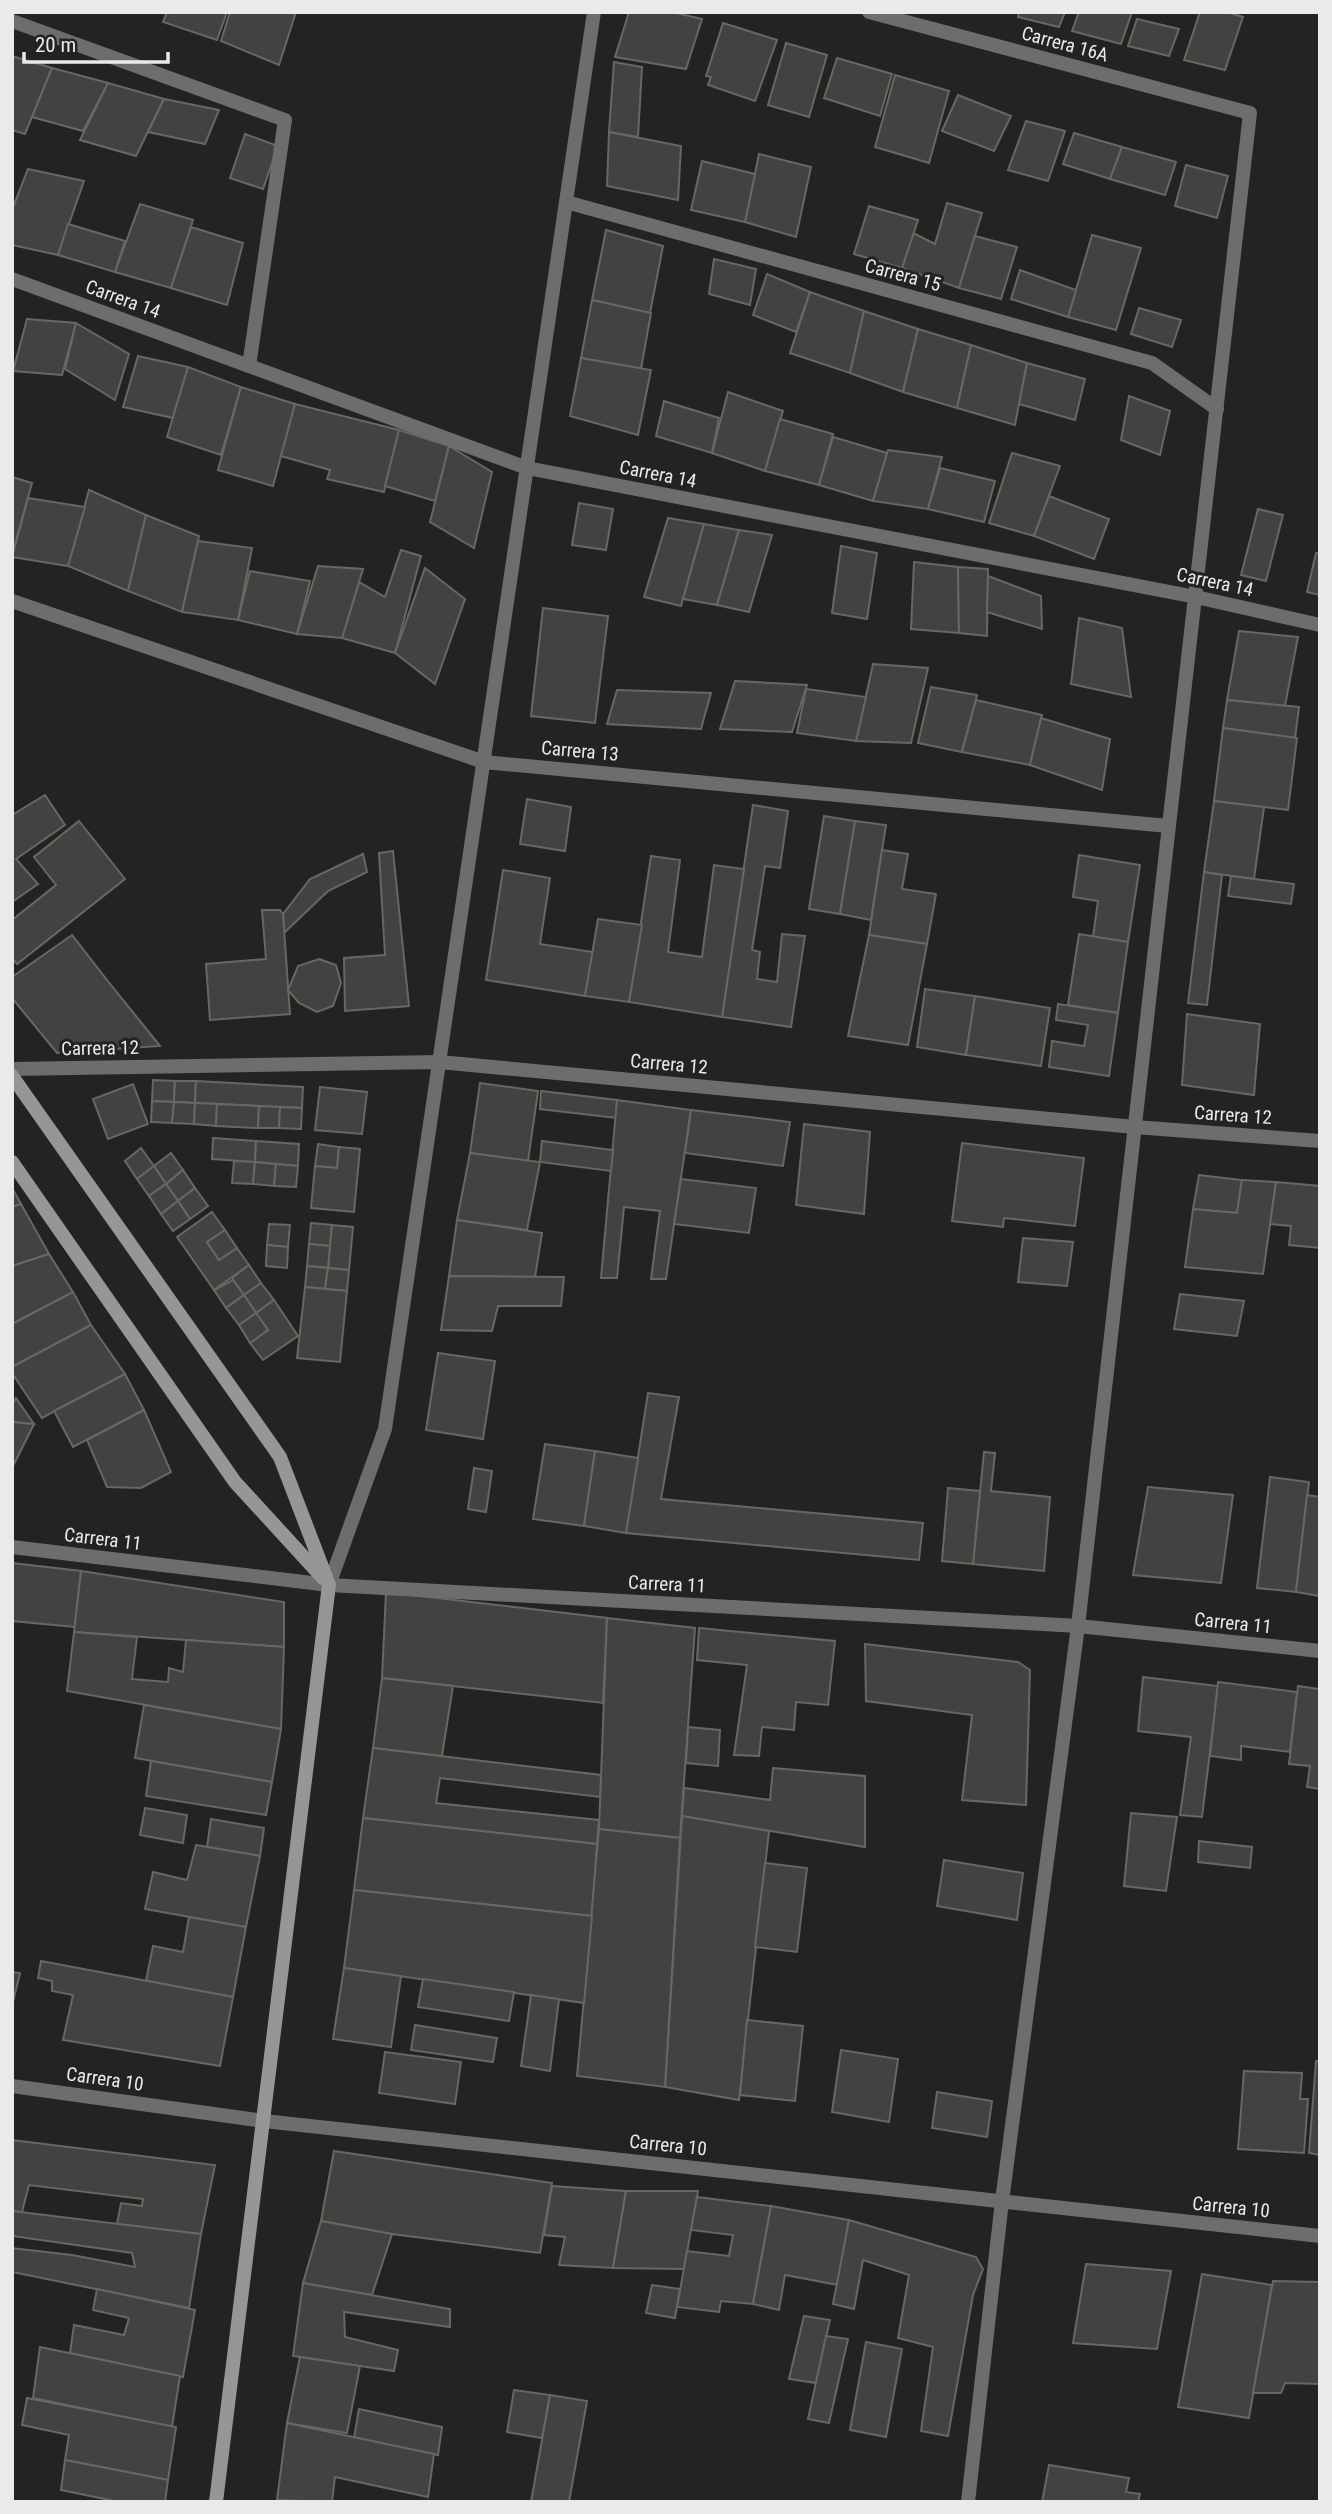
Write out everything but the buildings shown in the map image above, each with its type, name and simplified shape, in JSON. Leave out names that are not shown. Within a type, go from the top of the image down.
[{"type":"main road","points":[[12,1076],[281,1457],[328,1585],[216,2502]]},
{"type":"main road","points":[[12,1162],[235,1482],[328,1585]]},
{"type":"street","points":[[328,1585],[385,1429],[594,12]]},
{"type":"street","name":"Carrera 16A","points":[[869,12],[1250,113],[1217,409]]},
{"type":"street","points":[[12,22],[285,120],[248,366]]},
{"type":"street","name":"Carrera 15","points":[[566,202],[1152,363],[1217,409]]},
{"type":"street","name":"Carrera 14","points":[[12,279],[527,468],[1196,597],[1320,625]]},
{"type":"street","points":[[968,2502],[1002,2201],[1078,1626],[1217,409]]},
{"type":"street","name":"Carrera 13","points":[[12,601],[484,762],[1168,826]]},
{"type":"street","name":"Carrera 12","points":[[12,1069],[439,1062],[1135,1127],[1320,1141]]},
{"type":"street","name":"Carrera 11","points":[[12,1547],[328,1585],[1078,1626],[1320,1651]]},
{"type":"street","name":"Carrera 10","points":[[12,2086],[264,2121],[1320,2236]]}]
